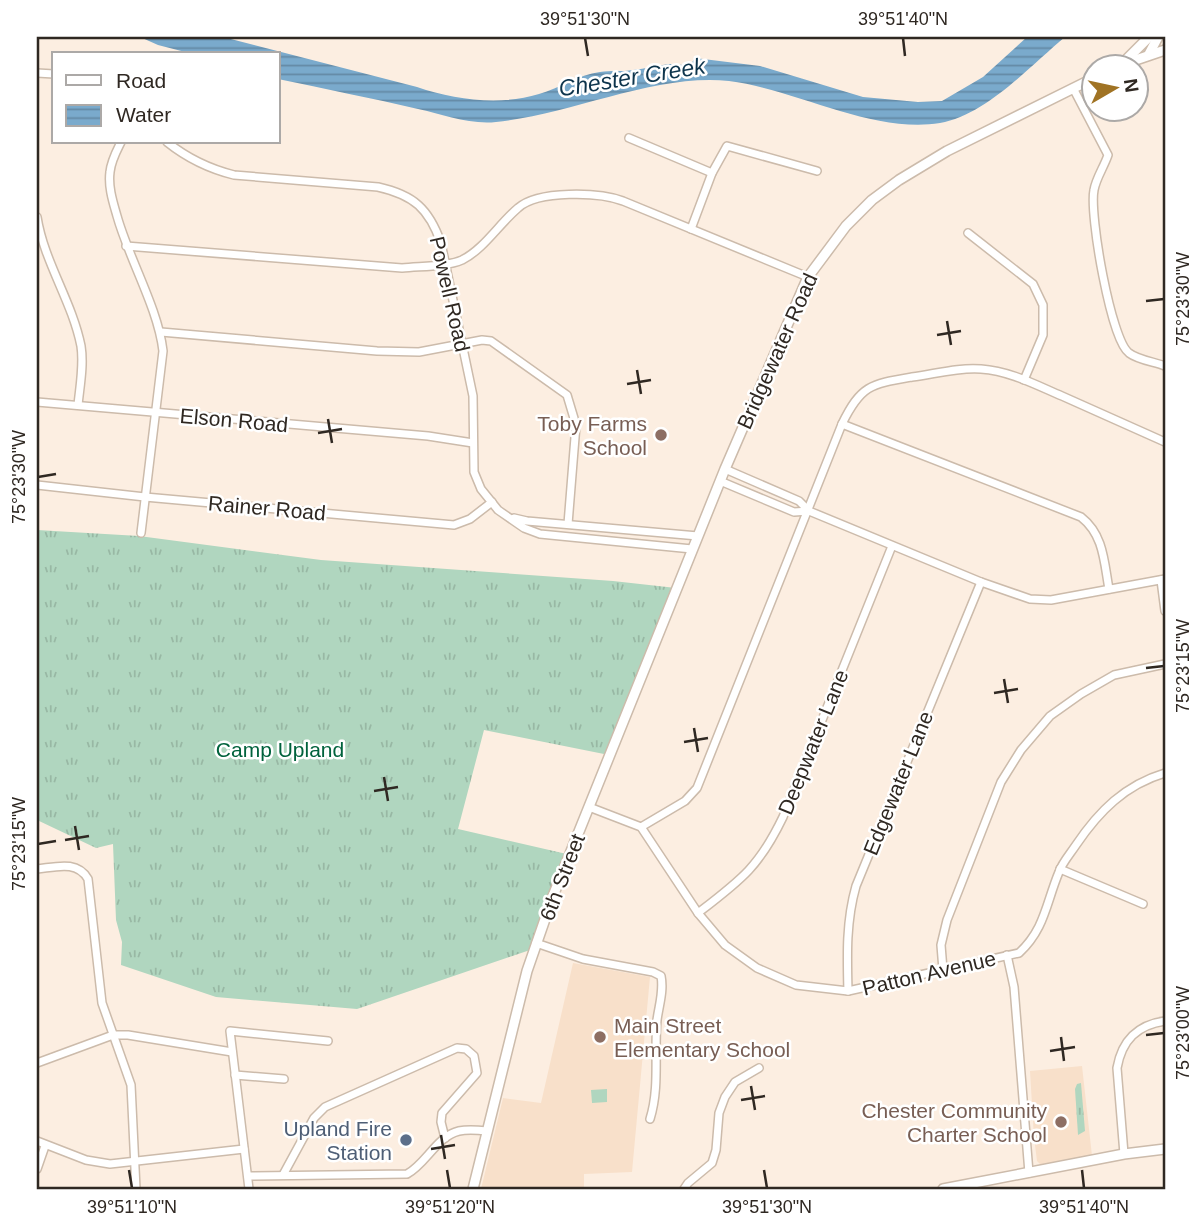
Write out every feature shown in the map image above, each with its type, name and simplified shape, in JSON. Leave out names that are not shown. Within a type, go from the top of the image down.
[{"type":"street","points":[[1133,52],[1149,37]]},
{"type":"street","name":"Bridgewater Road","points":[[682,574],[808,277],[846,226],[872,200],[947,151],[1080,85]]},
{"type":"street","points":[[1073,88],[1108,155],[1094,189],[1094,214],[1113,321],[1119,340],[1129,353],[1165,366]]},
{"type":"street","points":[[629,138],[712,173]]},
{"type":"street","points":[[120,144],[109,175],[112,198],[126,246],[161,332],[163,351],[141,533]]},
{"type":"street","name":"Powell Road","points":[[170,144],[212,169],[234,175],[378,187],[398,191],[426,212],[438,234],[473,396],[474,472],[481,489],[507,516],[524,528],[540,534],[692,550]]},
{"type":"street","points":[[691,229],[712,173],[727,146],[817,171]]},
{"type":"street","points":[[126,246],[402,268],[458,262],[472,254],[519,207],[530,200],[594,195],[610,196],[808,277]]},
{"type":"street","points":[[37,217],[40,238],[81,346],[82,376],[78,405]]},
{"type":"street","points":[[968,233],[1032,284],[1042,305],[1043,335],[1024,380]]},
{"type":"street","points":[[161,332],[377,351],[419,352],[482,340],[491,341],[567,395],[576,425],[568,524]]},
{"type":"street","points":[[589,807],[641,827],[685,801],[696,788],[842,424],[851,405],[865,390],[882,382],[955,370],[980,369],[1024,380],[1164,438]]},
{"type":"street","name":"Elson Road","points":[[37,402],[428,436],[473,443]]},
{"type":"street","points":[[842,424],[1081,517],[1093,526],[1100,541],[1109,589]]},
{"type":"street","points":[[725,468],[799,500],[808,511]]},
{"type":"street","points":[[720,481],[794,512],[808,511],[981,582],[1030,599],[1051,600],[1163,580],[1165,611]]},
{"type":"street","name":"Rainer Road","points":[[37,485],[454,524],[470,519],[492,502]]},
{"type":"street","points":[[507,516],[527,521],[698,536]]},
{"type":"street","name":"Deepwater Lane","points":[[698,913],[736,884],[768,848],[783,817],[892,545]]},
{"type":"street","name":"6th Street","points":[[473,1189],[536,943],[682,574]]},
{"type":"street","name":"Edgewater Lane","points":[[848,991],[847,936],[856,886],[981,582]]},
{"type":"street","points":[[943,970],[940,945],[947,920],[1002,782],[1021,750],[1051,716],[1081,694],[1114,675],[1165,664]]},
{"type":"street","name":"Patton Avenue","points":[[641,827],[698,913],[725,945],[757,968],[796,985],[848,991],[1019,953],[1040,929],[1060,869],[1093,821],[1118,796],[1143,780],[1165,773]]},
{"type":"street","points":[[37,869],[71,866],[84,872],[90,885],[98,984],[131,1085],[136,1189]]},
{"type":"street","points":[[1060,869],[1143,904]]},
{"type":"street","points":[[536,943],[583,959],[653,972],[661,976],[663,986],[657,1022],[655,1103],[650,1119]]},
{"type":"street","points":[[1007,955],[1014,986],[1029,1174]]},
{"type":"street","points":[[1124,1154],[1117,1068],[1119,1056],[1127,1040],[1138,1029],[1165,1021]]},
{"type":"street","points":[[249,1189],[230,1031],[328,1041]]},
{"type":"street","points":[[37,1063],[113,1035],[232,1052]]},
{"type":"street","points":[[283,1175],[314,1118],[325,1107],[457,1048],[466,1049],[474,1056],[477,1073],[442,1113],[445,1138]]},
{"type":"street","points":[[684,1189],[712,1163],[716,1150],[719,1114],[725,1097],[735,1082],[760,1068]]},
{"type":"street","points":[[235,1075],[284,1079]]},
{"type":"street","points":[[247,1176],[407,1174],[445,1138],[456,1132],[487,1131]]},
{"type":"street","points":[[37,1142],[100,1163],[135,1163],[244,1149]]},
{"type":"street","points":[[37,1170],[45,1146]]},
{"type":"street","points":[[943,1189],[1124,1154],[1165,1149]]},
{"type":"shaded area","name":"Main Street Elementary School","points":[[573,963],[650,977],[632,1172],[584,1174],[584,1189],[481,1189],[503,1098],[541,1103]]},
{"type":"shaded area","name":"Chester Community Charter School","points":[[1082,1066],[1092,1156],[1041,1165],[1037,1161],[1034,1137],[1030,1071]]},
{"type":"green space","name":"Camp Upland","points":[[37,530],[139,536],[321,560],[676,588],[609,755],[484,730],[458,829],[571,855],[530,950],[357,1009],[216,997],[121,965],[122,942],[116,920],[113,844],[96,848],[37,820]]},
{"type":"green space","points":[[1081,1083],[1085,1131],[1078,1135],[1075,1089],[1077,1084]]},
{"type":"green space","points":[[607,1089],[607,1102],[592,1103],[591,1090]]},
{"type":"water","name":"Chester Creek","points":[[140,37],[223,37],[447,95],[478,100],[524,98],[604,71],[629,71],[670,64],[688,65],[695,58],[760,66],[863,97],[918,102],[942,101],[983,77],[1027,37],[1065,37],[1007,88],[974,110],[940,123],[914,125],[861,117],[754,86],[729,81],[701,80],[642,89],[524,118],[476,122],[280,79],[280,52],[185,52]]},
{"type":"place","name":"Toby Farms School","points":[[661,435]]},
{"type":"place","name":"Main Street Elementary School","points":[[600,1037]]},
{"type":"place","name":"Chester Community Charter School","points":[[1061,1122]]},
{"type":"place","name":"Upland Fire Station","points":[[406,1140]]}]
